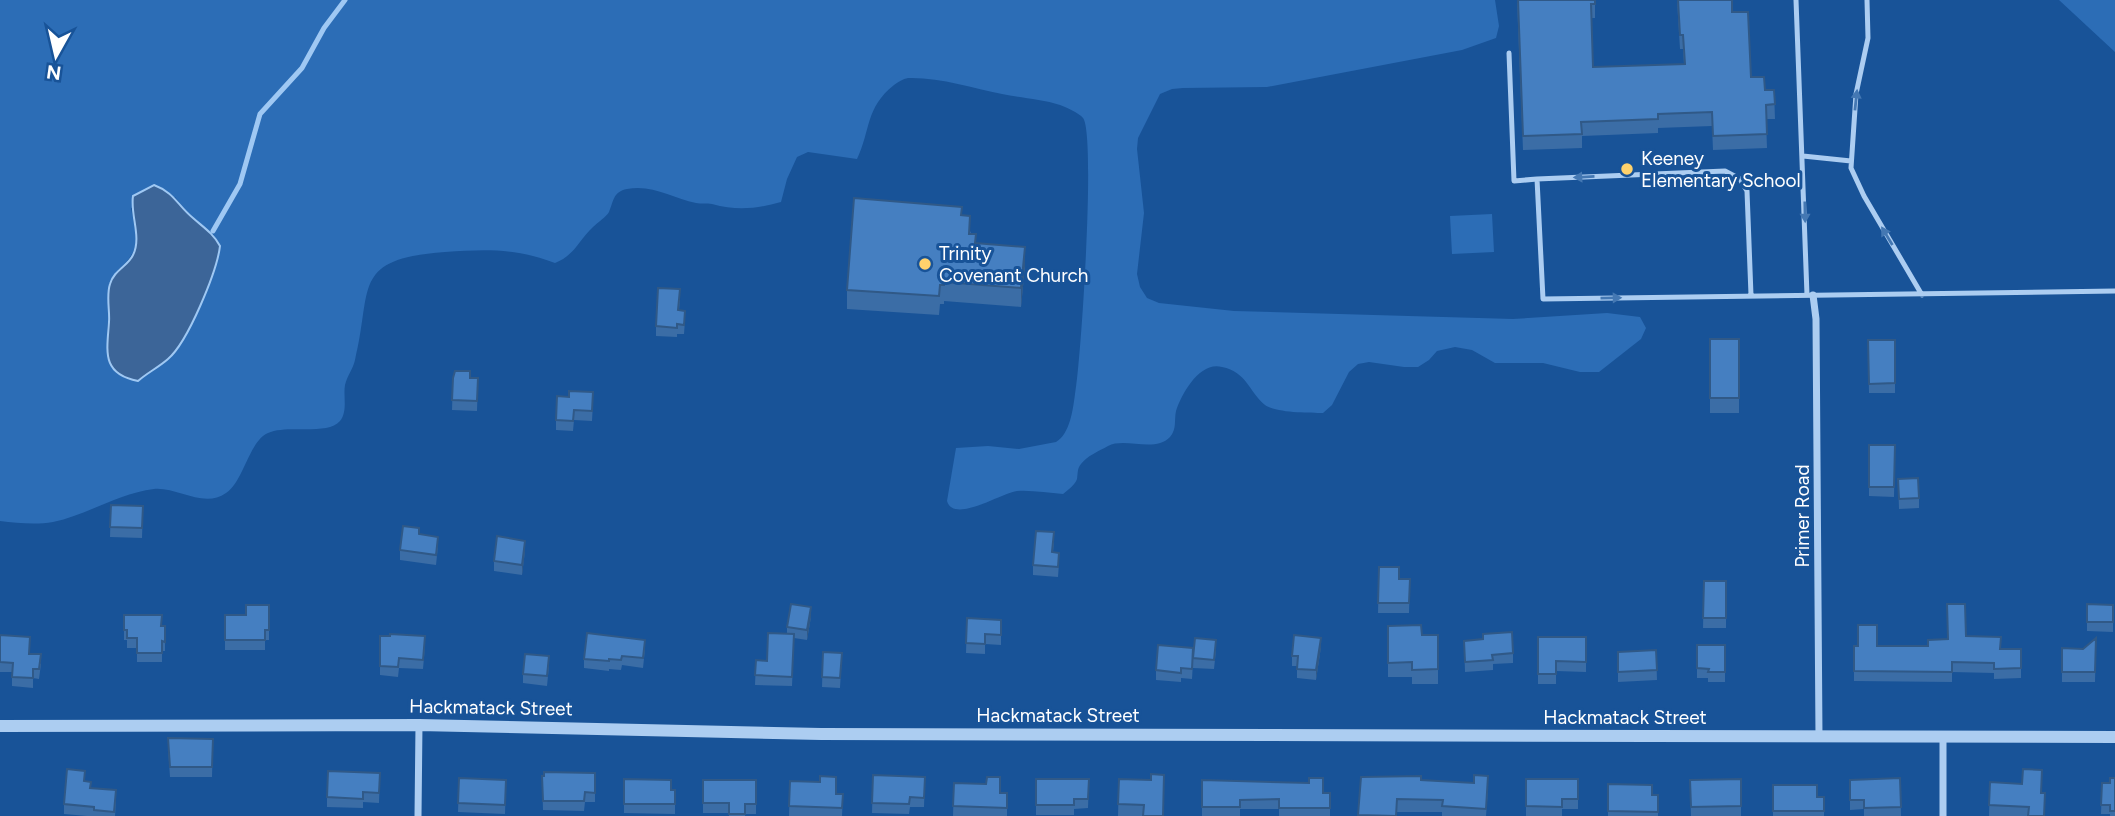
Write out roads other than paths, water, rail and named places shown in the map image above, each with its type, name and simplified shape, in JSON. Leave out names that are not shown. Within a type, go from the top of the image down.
[{"type":"street","name":"Primer Road","points":[[1810,295],[1816,319],[1819,737]]},
{"type":"street","name":"Hackmatack Street","points":[[0,726],[419,725],[834,734],[2115,737]]},
{"type":"street","points":[[418,816],[419,725]]},
{"type":"street","points":[[1943,738],[1943,816]]},
{"type":"lane","points":[[1796,0],[1810,295]]},
{"type":"lane","points":[[1867,0],[1868,38],[1856,94],[1851,168],[1864,196],[1922,295]]},
{"type":"lane","points":[[1509,53],[1514,181],[1726,171],[1740,178],[1747,191],[1751,295]]},
{"type":"lane","points":[[1803,156],[1851,162]]},
{"type":"lane","points":[[1537,179],[1543,299],[2115,291]]},
{"type":"waterway","points":[[213,231],[240,184],[260,114],[302,68],[324,28],[345,0]]},
{"type":"place","name":"Keeney Elementary School","points":[[1627,169]]},
{"type":"place","name":"Trinity Covenant Church","points":[[925,264]]}]
